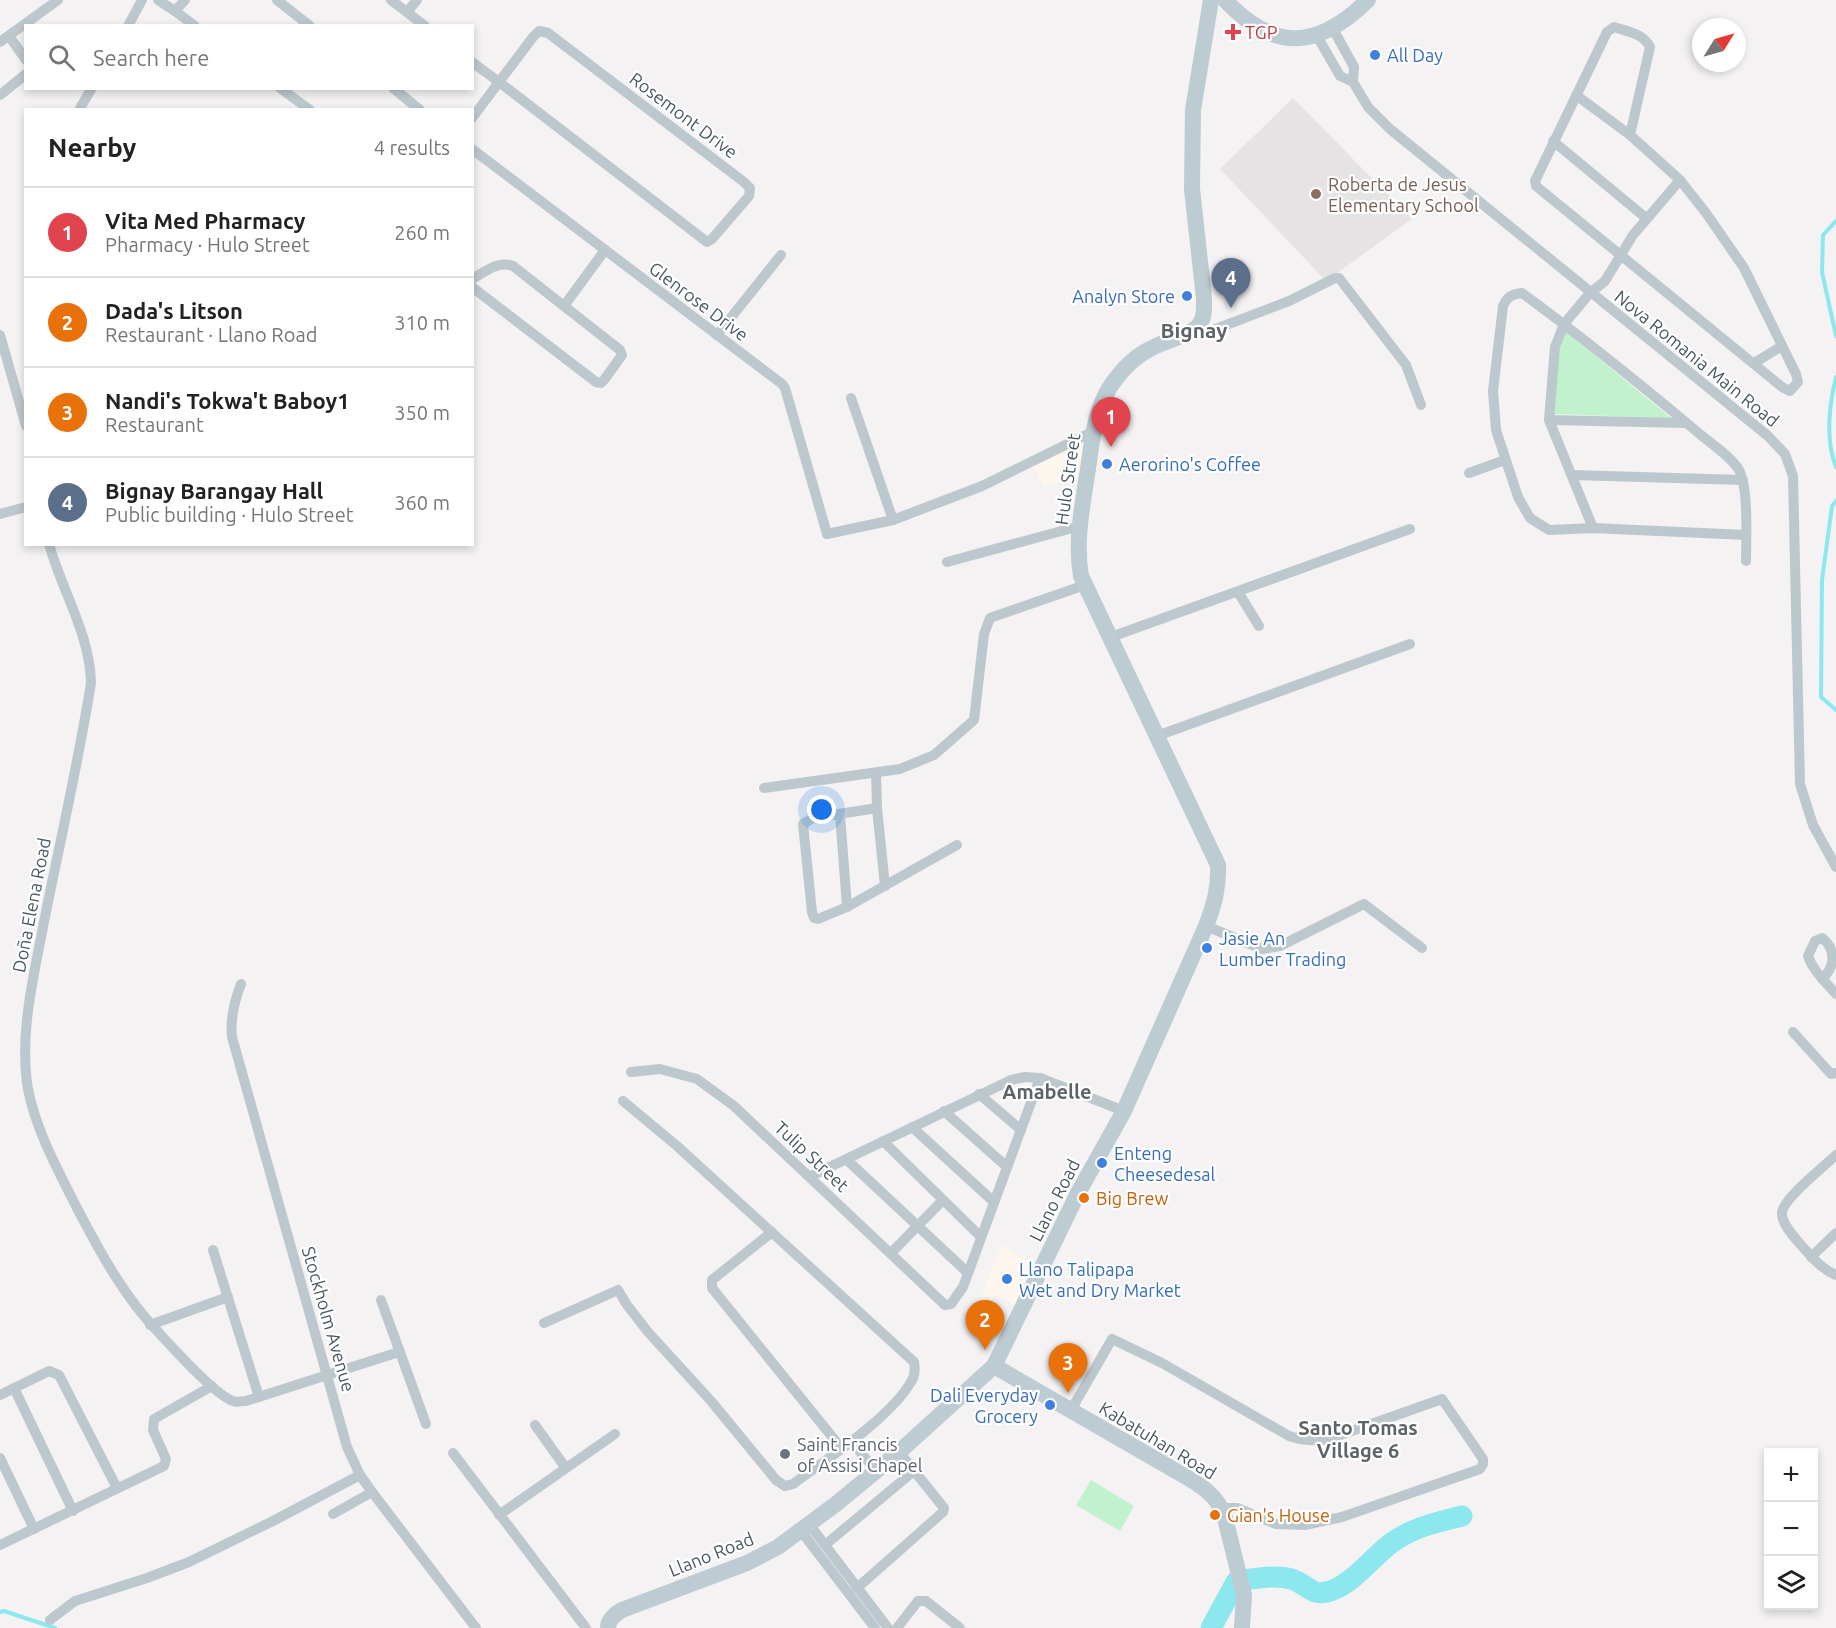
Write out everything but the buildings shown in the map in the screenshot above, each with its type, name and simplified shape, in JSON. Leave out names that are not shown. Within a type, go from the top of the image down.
[{"type":"main road","points":[[1194,329],[1203,317],[1204,308],[1192,189],[1193,110],[1211,0]]},
{"type":"main road","points":[[1224,0],[1257,28],[1277,37],[1325,32],[1355,12],[1368,0]]},
{"type":"main road","name":"Hulo Street","points":[[1183,980],[1216,901],[1218,865],[1085,585],[1078,559],[1080,526],[1094,431],[1101,403],[1122,372],[1148,350],[1194,329]]},
{"type":"main road","name":"Llano Road","points":[[608,1628],[613,1615],[622,1610],[747,1563],[778,1547],[899,1452],[994,1366],[1078,1193],[1124,1111],[1183,980]]},
{"type":"main road","name":"Kabatuhan Road","points":[[994,1366],[1196,1482],[1222,1508]]},
{"type":"main road","points":[[1222,1508],[1245,1607],[1242,1628]]},
{"type":"street","points":[[25,24],[58,0]]},
{"type":"street","points":[[129,24],[142,0]]},
{"type":"street","points":[[158,0],[192,24]]},
{"type":"street","points":[[176,12],[185,0]]},
{"type":"street","points":[[277,0],[307,24]]},
{"type":"street","points":[[391,0],[422,24]]},
{"type":"street","points":[[407,12],[417,0]]},
{"type":"street","points":[[24,25],[4,39],[24,58]]},
{"type":"street","points":[[1576,95],[1630,135],[1680,180],[1706,213],[1744,268],[1798,378],[1796,386],[1790,391],[1782,387],[1536,186],[1535,181],[1553,141],[1576,95],[1610,28],[1614,27],[1641,36],[1647,40],[1650,47],[1630,135]]},
{"type":"street","name":"Rosemont Drive","points":[[539,31],[548,33],[750,188],[749,196],[707,242],[499,81],[539,31]]},
{"type":"street","name":"Nova Romania Main Road","points":[[1325,32],[1354,67],[1353,82]]},
{"type":"street","name":"Nova Romania Main Road","points":[[1325,32],[1340,75],[1353,82],[1368,107],[1390,129],[1778,444],[1790,465],[1793,476],[1800,784],[1813,825],[1836,867]]},
{"type":"street","points":[[474,63],[499,81],[474,115]]},
{"type":"street","points":[[0,95],[24,76]]},
{"type":"street","points":[[80,108],[91,90]]},
{"type":"street","points":[[283,90],[307,108]]},
{"type":"street","points":[[395,90],[416,108]]},
{"type":"street","points":[[1553,141],[1646,218]]},
{"type":"street","name":"Glenrose Drive","points":[[474,151],[785,388],[828,534],[893,520]]},
{"type":"street","points":[[1593,528],[1549,420],[1555,346],[1564,324],[1590,293],[1605,281],[1626,245],[1646,218],[1680,180]]},
{"type":"street","points":[[564,306],[605,250]]},
{"type":"street","points":[[717,335],[782,255]]},
{"type":"street","points":[[474,278],[499,264],[506,263],[513,266],[622,352],[604,380],[601,383],[596,382],[474,288]]},
{"type":"street","points":[[1194,329],[1206,332],[1213,330],[1289,301],[1339,278],[1406,365],[1421,405]]},
{"type":"street","points":[[1746,535],[1593,528],[1549,530],[1530,518],[1518,497],[1496,430],[1493,391],[1503,306],[1507,299],[1513,294],[1522,293],[1687,423],[1738,468],[1743,480],[1746,535],[1746,561]]},
{"type":"street","points":[[0,335],[24,419]]},
{"type":"street","points":[[1754,363],[1782,346]]},
{"type":"street","points":[[851,398],[893,520],[982,486],[1094,431]]},
{"type":"street","points":[[1549,420],[1687,423]]},
{"type":"street","points":[[1469,472],[1505,460]]},
{"type":"street","points":[[1572,475],[1743,480]]},
{"type":"street","points":[[0,514],[24,508]]},
{"type":"street","points":[[947,562],[1080,526]]},
{"type":"street","points":[[1111,637],[1410,529]]},
{"type":"street","name":"Doña Elena Road","points":[[50,546],[88,651],[91,683],[29,1004],[25,1047],[28,1085],[31,1102],[43,1136],[96,1246],[128,1296],[150,1324],[212,1386],[234,1402],[246,1401],[399,1352]]},
{"type":"street","points":[[764,788],[900,769],[934,755],[974,720],[984,634],[990,618],[1085,585]]},
{"type":"street","points":[[1238,592],[1258,626]]},
{"type":"street","points":[[1157,736],[1410,644]]},
{"type":"street","points":[[876,773],[885,886]]},
{"type":"street","points":[[877,808],[809,819],[803,824],[814,918],[818,919],[847,907],[957,845]]},
{"type":"street","points":[[840,814],[847,907]]},
{"type":"street","points":[[1206,926],[1262,949],[1270,949],[1364,904],[1422,948]]},
{"type":"street","points":[[1822,979],[1836,994]]},
{"type":"street","name":"Stockholm Avenue","points":[[241,984],[232,1009],[232,1037],[347,1448],[360,1476],[476,1628]]},
{"type":"street","points":[[1793,1032],[1831,1074],[1836,1073]]},
{"type":"street","name":"Tulip Street","points":[[631,1072],[660,1068],[697,1079],[734,1106],[811,1176],[945,1305],[951,1304],[963,1287],[968,1273]]},
{"type":"street","points":[[811,1176],[1011,1080],[1026,1077],[1040,1078],[1124,1111]]},
{"type":"street","points":[[846,1159],[968,1273],[1040,1078]]},
{"type":"street","points":[[979,1094],[1021,1130]]},
{"type":"street","points":[[544,1323],[618,1290],[648,1332],[711,1401],[776,1480],[784,1486],[793,1484],[852,1441],[894,1403],[912,1380],[914,1362],[677,1146],[623,1101]]},
{"type":"street","points":[[944,1111],[1007,1167]]},
{"type":"street","points":[[912,1127],[994,1202]]},
{"type":"street","points":[[883,1141],[981,1237]]},
{"type":"street","points":[[1836,1155],[1789,1199],[1782,1211],[1782,1217],[1795,1238],[1811,1257],[1824,1269],[1836,1275]]},
{"type":"street","points":[[891,1253],[943,1200]]},
{"type":"street","points":[[772,1232],[712,1280],[712,1288],[842,1449]]},
{"type":"street","points":[[1811,1257],[1836,1233]]},
{"type":"street","points":[[213,1250],[259,1396]]},
{"type":"street","points":[[150,1324],[228,1297]]},
{"type":"street","points":[[381,1300],[426,1424]]},
{"type":"street","points":[[1071,1410],[1112,1339],[1162,1363],[1288,1436],[1299,1440],[1314,1442],[1329,1439],[1442,1399],[1483,1460],[1480,1469],[1350,1514],[1305,1525],[1276,1524],[1237,1508],[1222,1508]]},
{"type":"street","points":[[0,1395],[49,1371],[58,1375],[117,1488]]},
{"type":"street","points":[[0,1545],[164,1466],[166,1459],[153,1430],[154,1419],[212,1386]]},
{"type":"street","points":[[14,1388],[73,1511]]},
{"type":"street","points":[[535,1425],[566,1467]]},
{"type":"street","points":[[500,1515],[615,1434]]},
{"type":"street","points":[[852,1441],[876,1471]]},
{"type":"street","points":[[857,1588],[943,1512],[943,1504],[899,1452]]},
{"type":"street","points":[[453,1453],[586,1628]]},
{"type":"street","points":[[0,1458],[34,1529]]},
{"type":"street","points":[[825,1545],[914,1471]]},
{"type":"street","points":[[50,1620],[75,1601],[189,1562],[360,1476]]},
{"type":"street","points":[[333,1514],[372,1492]]},
{"type":"street","points":[[805,1528],[825,1545],[888,1628]]},
{"type":"street","points":[[805,1528],[875,1628]]},
{"type":"street","points":[[897,1628],[918,1601],[922,1600],[960,1628]]},
{"type":"shaded area","name":"Roberta de Jesus Elementary School","points":[[1293,98],[1412,219],[1326,281],[1220,169]]},
{"type":"shaded area","points":[[1086,439],[1084,474],[1044,487],[1033,467]]},
{"type":"shaded area","name":"Llano Talipapa Wet and Dry Market","points":[[1002,1245],[1033,1264],[1015,1306],[995,1294],[981,1323],[973,1316]]},
{"type":"green space","points":[[1563,329],[1671,418],[1553,414],[1551,401]]},
{"type":"green space","points":[[1091,1480],[1134,1506],[1120,1531],[1076,1505]]},
{"type":"waterway","points":[[1836,221],[1823,235],[1822,272],[1836,336]]},
{"type":"waterway","points":[[1836,377],[1829,422],[1830,445],[1836,467]]},
{"type":"waterway","points":[[1836,501],[1832,506],[1822,580],[1821,697],[1836,710]]},
{"type":"waterway","points":[[1211,1628],[1236,1582],[1278,1577],[1297,1581],[1315,1592],[1333,1590],[1349,1581],[1390,1544],[1407,1533],[1462,1516]]},
{"type":"waterway","points":[[0,1612],[4,1611],[55,1628]]},
{"type":"place","name":"TGP","points":[[1233,32]]},
{"type":"place","name":"All Day","points":[[1375,55]]},
{"type":"place","name":"Roberta de Jesus Elementary School","points":[[1316,194]]},
{"type":"place","name":"Analyn Store","points":[[1187,296]]},
{"type":"place","name":"Bignay Barangay Hall","points":[[1231,308]]},
{"type":"place","name":"Vita Med Pharmacy","points":[[1111,447]]},
{"type":"place","name":"Aerorino's Coffee","points":[[1107,464]]},
{"type":"place","name":"Jasie An Lumber Trading","points":[[1207,948]]},
{"type":"place","name":"Enteng Cheesedesal","points":[[1102,1163]]},
{"type":"place","name":"Big Brew","points":[[1084,1198]]},
{"type":"place","name":"Llano Talipapa Wet and Dry Market","points":[[1007,1279]]},
{"type":"place","name":"Dada's Litson","points":[[985,1350]]},
{"type":"place","name":"Nandi's Tokwa't Baboy1","points":[[1068,1393]]},
{"type":"place","name":"Dali Everyday Grocery","points":[[1050,1405]]},
{"type":"place","name":"Saint Francis of Assisi Chapel","points":[[785,1454]]},
{"type":"place","name":"Gian's House","points":[[1215,1515]]},
{"type":"district","name":"Bignay","points":[[1194,330]]},
{"type":"district","name":"Amabelle","points":[[1047,1091]]},
{"type":"district","name":"Santo Tomas Village 6","points":[[1358,1438]]}]
